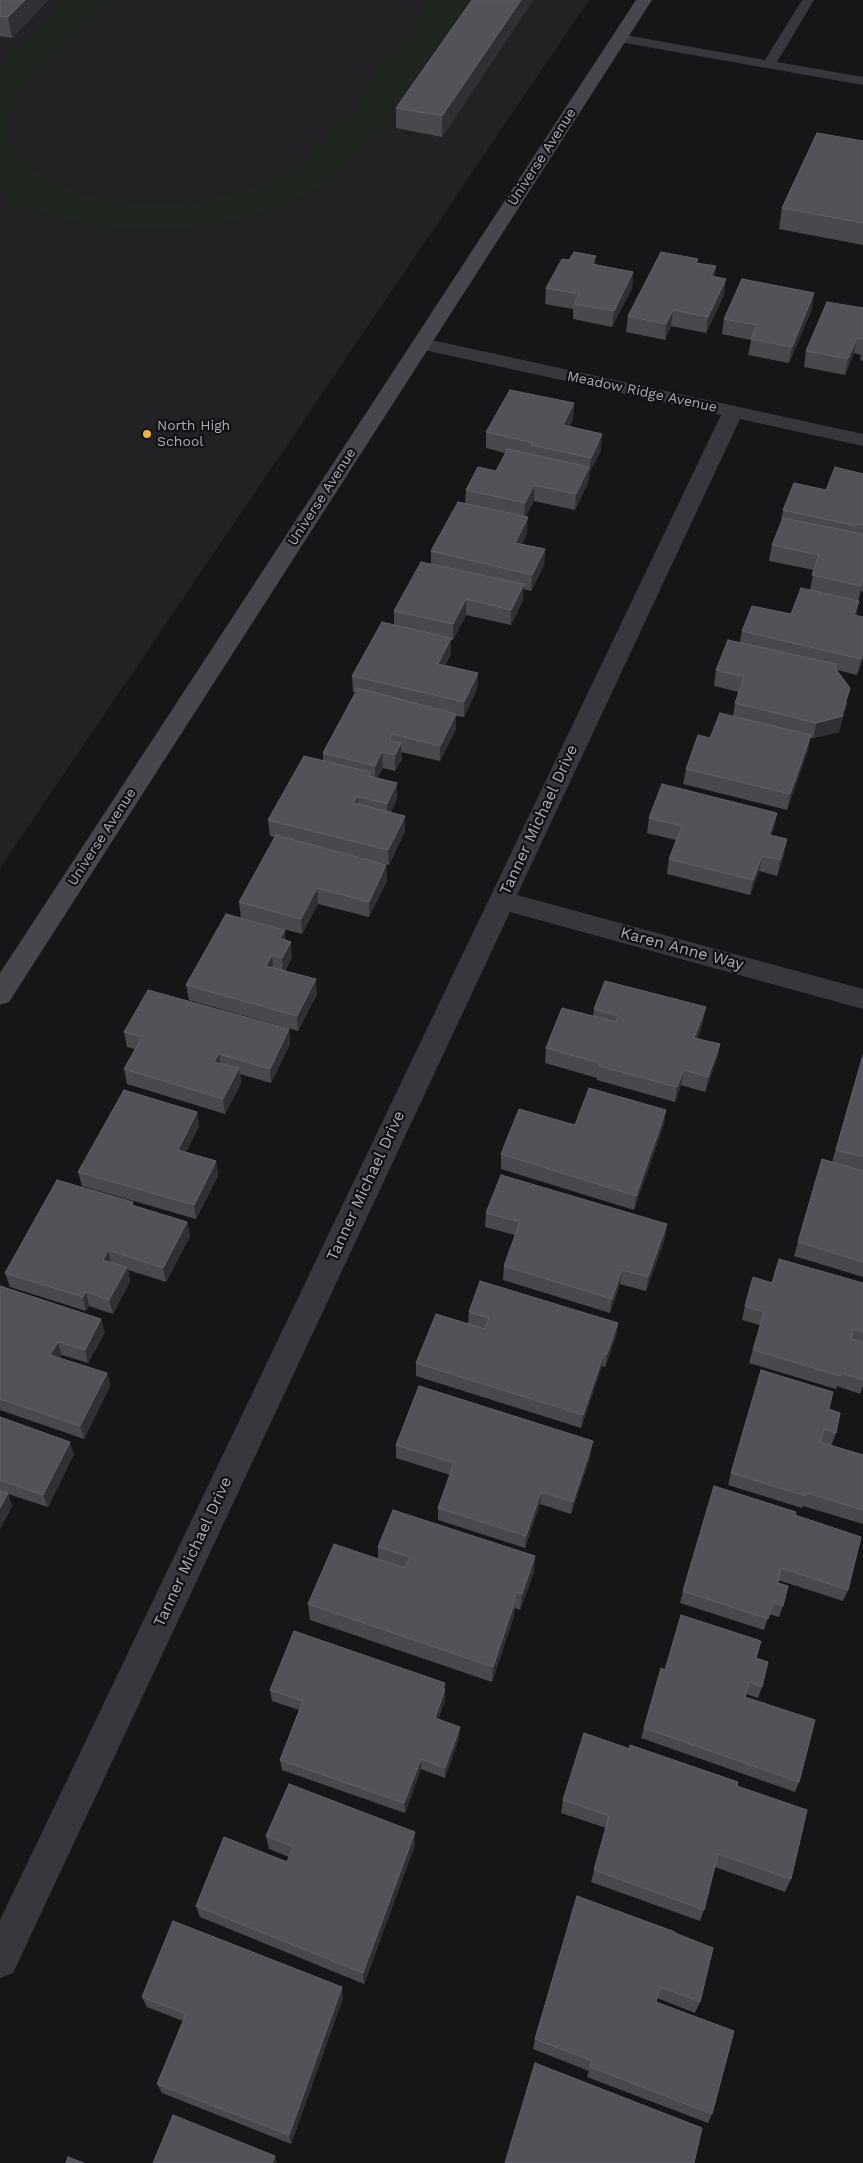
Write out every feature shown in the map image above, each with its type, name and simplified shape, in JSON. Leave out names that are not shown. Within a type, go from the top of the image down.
[{"type":"street","name":"Universe Avenue","points":[[0,995],[644,0]]},
{"type":"street","name":"Meadow Ridge Avenue","points":[[422,344],[863,440]]},
{"type":"street","name":"Tanner Michael Drive","points":[[0,1960],[733,412]]},
{"type":"street","name":"Karen Anne Way","points":[[502,900],[863,999]]},
{"type":"lane","points":[[769,64],[808,0]]},
{"type":"lane","points":[[619,38],[863,81]]},
{"type":"shaded area","name":"North High School","points":[[0,0],[589,0],[0,868]]},
{"type":"shaded area","points":[[65,0],[109,0],[22,89],[13,103],[7,130],[19,157],[45,179],[86,195],[142,203],[202,201],[257,187],[301,165],[322,145],[434,0],[470,0],[359,154],[331,181],[285,206],[235,221],[175,229],[119,229],[66,220],[21,205],[0,191],[0,67]]},
{"type":"building","points":[[0,0],[25,0],[8,17],[0,16]]},
{"type":"building","points":[[472,0],[521,0],[442,116],[396,108]]},
{"type":"building","points":[[817,133],[863,141],[863,223],[782,208]]},
{"type":"building","points":[[574,252],[596,256],[592,264],[633,272],[614,311],[574,304],[579,294],[546,288],[562,259],[569,260]]},
{"type":"building","points":[[661,252],[698,259],[696,263],[716,266],[711,276],[726,279],[708,317],[673,310],[666,324],[628,316]]},
{"type":"building","points":[[742,279],[814,293],[792,347],[751,339],[757,325],[724,319]]},
{"type":"building","points":[[827,302],[863,308],[863,339],[857,338],[848,359],[806,351]]},
{"type":"building","points":[[510,390],[574,403],[563,425],[602,434],[591,458],[531,445],[533,443],[486,432]]},
{"type":"building","points":[[508,449],[589,467],[576,494],[534,485],[525,503],[466,490],[478,467],[496,471]]},
{"type":"building","points":[[835,467],[863,474],[863,525],[857,524],[856,526],[783,510],[794,483],[826,490]]},
{"type":"building","points":[[458,502],[528,517],[515,543],[545,549],[532,575],[431,551]]},
{"type":"building","points":[[783,518],[863,534],[863,578],[861,586],[812,575],[819,555],[772,545]]},
{"type":"building","points":[[421,562],[524,584],[511,610],[466,599],[453,624],[394,611]]},
{"type":"building","points":[[801,588],[859,601],[854,615],[863,617],[863,653],[861,659],[742,631],[752,606],[791,614]]},
{"type":"building","points":[[382,622],[451,638],[438,664],[478,673],[464,702],[352,676]]},
{"type":"building","points":[[728,640],[836,664],[835,668],[850,688],[843,716],[816,723],[735,703],[744,677],[716,670]]},
{"type":"building","points":[[358,688],[456,714],[440,746],[392,734],[389,740],[401,743],[395,755],[382,752],[375,766],[323,753]]},
{"type":"building","points":[[720,713],[811,735],[790,794],[686,769],[698,735],[710,738]]},
{"type":"building","points":[[304,756],[370,772],[369,776],[397,783],[387,804],[357,796],[354,803],[405,816],[388,850],[268,820]]},
{"type":"building","points":[[662,784],[777,813],[769,835],[787,839],[780,860],[762,856],[753,880],[669,859],[682,826],[649,818]]},
{"type":"building","points":[[276,835],[386,865],[369,902],[317,888],[301,919],[239,902]]},
{"type":"building","points":[[226,914],[285,930],[280,938],[291,942],[282,958],[272,955],[266,966],[316,979],[297,1016],[186,985]]},
{"type":"building","points":[[605,981],[706,1007],[694,1038],[720,1044],[708,1077],[684,1070],[677,1087],[599,1066],[599,1063],[546,1048],[562,1008],[616,1022],[618,1016],[594,1009]]},
{"type":"building","points":[[148,990],[289,1029],[270,1069],[219,1054],[214,1062],[239,1068],[223,1099],[124,1069],[142,1037],[124,1032]]},
{"type":"building","points":[[863,1055],[863,1157],[836,1150]]},
{"type":"building","points":[[589,1088],[666,1110],[636,1196],[501,1154],[519,1109],[575,1125]]},
{"type":"building","points":[[124,1090],[197,1112],[178,1150],[216,1161],[194,1205],[78,1172]]},
{"type":"building","points":[[822,1159],[863,1171],[863,1262],[798,1242]]},
{"type":"building","points":[[501,1175],[667,1224],[648,1277],[622,1270],[612,1299],[504,1266],[520,1222],[486,1213]]},
{"type":"building","points":[[57,1180],[133,1202],[132,1205],[187,1222],[163,1268],[108,1250],[103,1260],[127,1267],[109,1300],[86,1292],[83,1297],[5,1273]]},
{"type":"building","points":[[779,1259],[863,1283],[863,1332],[853,1329],[851,1339],[863,1342],[863,1380],[841,1373],[840,1376],[753,1350],[764,1312],[745,1306],[753,1277],[772,1283]]},
{"type":"building","points":[[480,1281],[618,1323],[607,1354],[604,1353],[583,1415],[416,1363],[436,1314],[485,1329],[489,1318],[469,1312]]},
{"type":"building","points":[[0,1286],[101,1319],[85,1350],[58,1342],[50,1355],[107,1373],[80,1426],[0,1399]]},
{"type":"building","points":[[761,1370],[833,1392],[829,1409],[840,1413],[836,1433],[824,1429],[820,1442],[863,1455],[863,1510],[807,1493],[806,1496],[731,1473]]},
{"type":"building","points":[[419,1386],[593,1441],[573,1502],[541,1492],[526,1536],[438,1508],[454,1463],[396,1445]]},
{"type":"building","points":[[0,1417],[70,1442],[43,1495],[0,1480]]},
{"type":"building","points":[[714,1486],[796,1512],[795,1515],[861,1537],[848,1590],[781,1568],[778,1583],[788,1586],[783,1606],[773,1602],[768,1619],[683,1591]]},
{"type":"building","points":[[0,1491],[8,1493],[0,1508]]},
{"type":"building","points":[[393,1510],[535,1556],[522,1594],[516,1592],[514,1604],[493,1667],[308,1604],[334,1544],[405,1568],[410,1557],[378,1547]]},
{"type":"building","points":[[681,1615],[761,1641],[756,1658],[768,1662],[762,1687],[749,1682],[745,1697],[815,1720],[799,1782],[644,1728],[661,1668],[665,1670]]},
{"type":"building","points":[[294,1631],[445,1683],[443,1688],[445,1689],[435,1718],[460,1727],[445,1768],[421,1759],[404,1803],[280,1760],[303,1701],[270,1690]]},
{"type":"building","points":[[584,1733],[630,1749],[630,1745],[738,1782],[737,1786],[807,1810],[791,1879],[718,1854],[704,1910],[594,1870],[609,1816],[563,1800]]},
{"type":"building","points":[[289,1784],[415,1832],[363,1973],[196,1906],[224,1837],[287,1862],[293,1847],[266,1836]]},
{"type":"building","points":[[577,1896],[713,1948],[700,2002],[660,1987],[656,2002],[734,2031],[712,2114],[590,2067],[592,2061],[535,2039]]},
{"type":"building","points":[[173,1921],[342,1987],[289,2135],[157,2084],[186,2014],[142,1997]]},
{"type":"building","points":[[535,2063],[702,2128],[694,2163],[505,2163]]},
{"type":"building","points":[[173,2115],[275,2156],[272,2163],[153,2163]]},
{"type":"building","points":[[68,2157],[84,2163],[66,2163]]},
{"type":"place","name":"North High School","points":[[147,434]]}]
